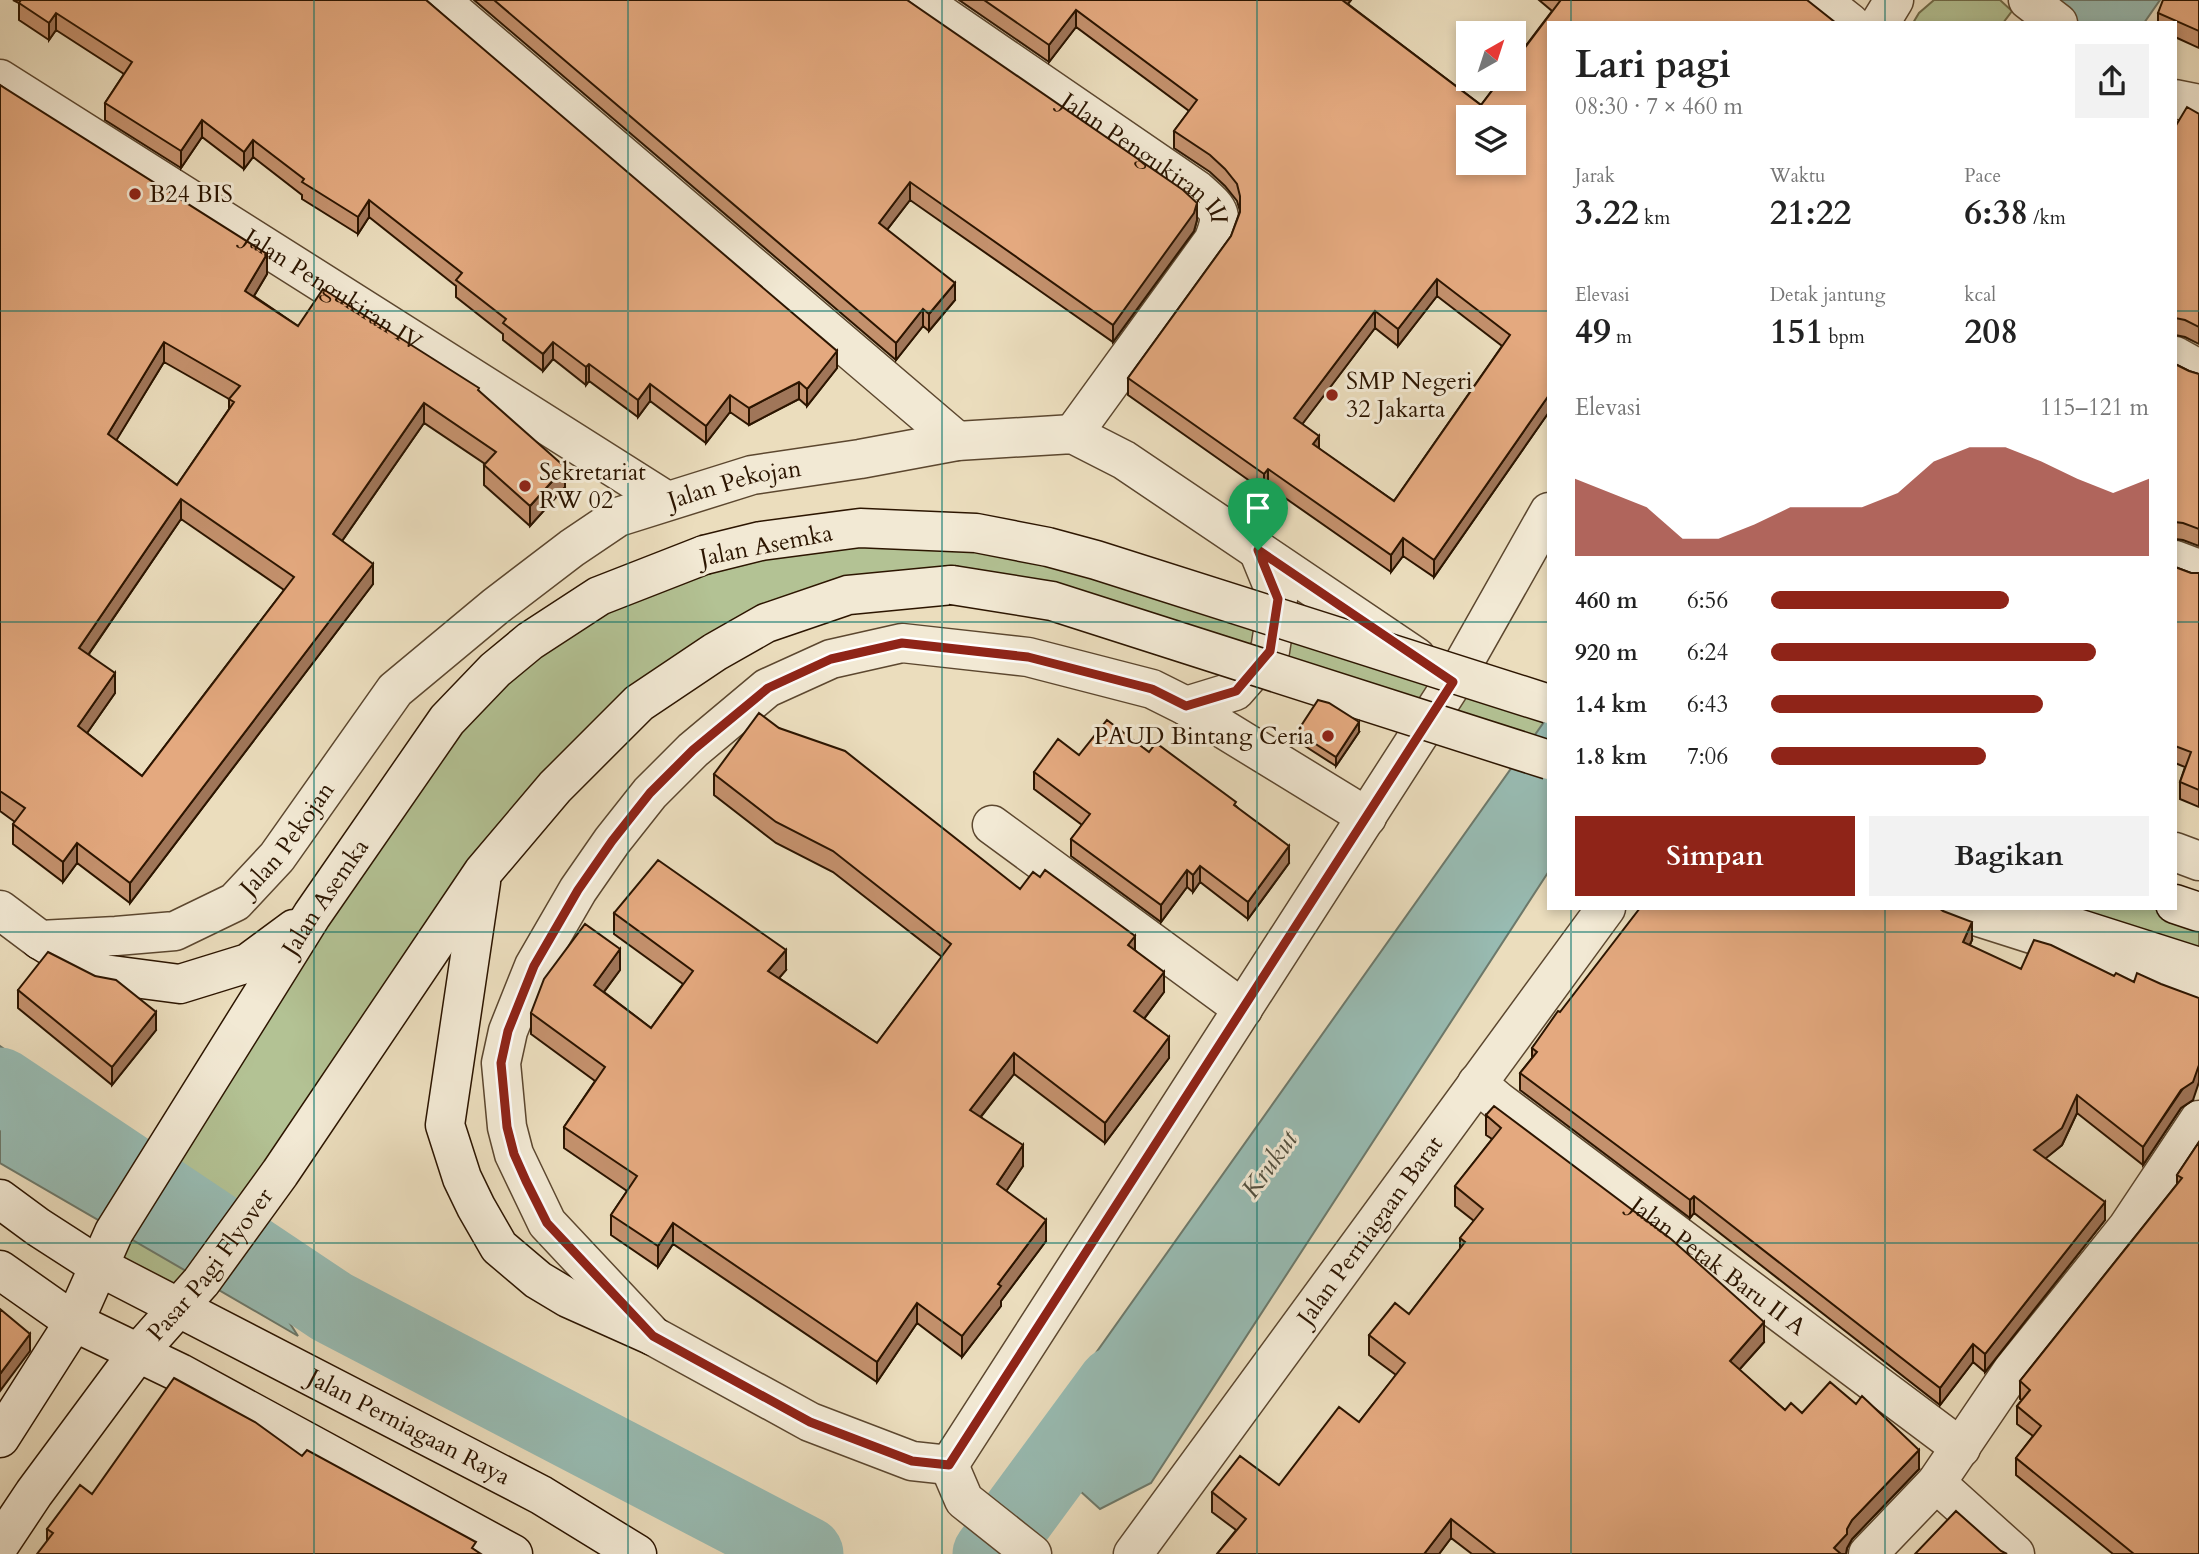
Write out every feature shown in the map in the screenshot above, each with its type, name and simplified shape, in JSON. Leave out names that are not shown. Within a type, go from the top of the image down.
[{"type":"street","points":[[440,0],[957,441]]},
{"type":"street","name":"Jalan Pengukiran III","points":[[920,0],[1197,190],[1218,211],[1220,223],[1213,241],[1073,435]]},
{"type":"street","points":[[1821,0],[1847,21]]},
{"type":"street","points":[[1881,21],[1894,0]]},
{"type":"street","points":[[2028,0],[2055,21]]},
{"type":"street","name":"Jalan Pengukiran IV","points":[[0,79],[667,501]]},
{"type":"street","points":[[2177,99],[2199,104]]},
{"type":"street","points":[[2177,357],[2199,369]]},
{"type":"street","name":"Jalan Pekojan","points":[[40,940],[175,930],[234,902],[278,857],[395,690],[496,606],[618,517],[751,475],[957,441],[1073,435],[1124,460],[1453,682]]},
{"type":"street","points":[[949,1465],[1453,682],[1547,516]]},
{"type":"street","name":"Jalan Asemka","points":[[100,1267],[114,1232],[312,915],[447,720],[495,670],[530,641],[599,596],[704,555],[761,541],[860,528],[976,533],[1048,547],[1096,560],[1547,703]]},
{"type":"street","points":[[1186,706],[1236,691],[1270,651],[1278,599],[1258,550]]},
{"type":"street","points":[[2177,561],[2199,569]]},
{"type":"street","points":[[949,1465],[912,1461],[810,1422],[653,1336],[569,1298],[538,1280],[499,1247],[462,1178],[445,1125],[483,872],[555,787],[639,702],[766,623],[848,595],[953,585],[1052,601],[1547,759]]},
{"type":"street","points":[[653,1336],[547,1223],[514,1154],[507,1127],[501,1063],[508,1031],[534,966],[578,890],[612,841],[650,793],[693,750],[768,688],[831,659],[902,643],[1028,657],[1152,689],[1186,706],[1367,817]]},
{"type":"street","points":[[992,825],[1243,1009]]},
{"type":"street","points":[[2177,853],[2199,861]]},
{"type":"street","name":"Pasar Pagi Flyover","points":[[0,1544],[34,1493],[137,1354],[190,1294],[280,1173],[483,872]]},
{"type":"street","points":[[2177,905],[2199,912]]},
{"type":"street","points":[[0,910],[40,940],[104,974],[180,984],[248,963],[312,915]]},
{"type":"street","name":"Jalan Perniagaan Barat","points":[[1133,1554],[1605,910]]},
{"type":"street","points":[[1956,910],[2199,987]]},
{"type":"street","points":[[2020,910],[2199,967]]},
{"type":"street","name":"Jalan Petak Baru II A","points":[[1477,1083],[1961,1448]]},
{"type":"street","points":[[1868,1554],[1936,1483],[2012,1371],[2127,1228],[2199,1120]]},
{"type":"street","name":"Jalan Perniagaan Raya","points":[[0,1199],[100,1267],[190,1294],[541,1494],[637,1554]]},
{"type":"street","points":[[0,1438],[74,1322],[100,1267]]},
{"type":"street","points":[[0,1270],[74,1322],[180,1373],[513,1554]]},
{"type":"street","points":[[949,1465],[964,1500],[1032,1554]]},
{"type":"street","points":[[1936,1483],[2015,1554]]},
{"type":"green space","points":[[1934,0],[2000,0],[2012,11],[2004,21],[1914,21]]},
{"type":"green space","points":[[976,533],[1547,703],[1547,759],[952,585],[715,652],[483,872],[178,1307],[100,1267],[312,915],[530,641],[704,555]]},
{"type":"green space","points":[[2177,908],[2199,912],[2199,967],[2020,910]]},
{"type":"water","points":[[2043,0],[2160,0],[2145,21],[2028,21]]},
{"type":"water","points":[[1547,718],[1547,874],[1151,1483],[1100,1509],[1037,1452],[1049,1419]]},
{"type":"water","points":[[0,1046],[202,1186],[298,1336],[0,1163]]},
{"type":"building","points":[[21,0],[426,0],[837,351],[807,389],[799,382],[749,408],[730,395],[706,426],[650,384],[638,400],[589,364],[586,367],[553,342],[543,354],[503,323],[506,319],[456,280],[462,273],[369,200],[358,217],[302,182],[304,179],[253,140],[244,152],[202,120],[181,151],[105,103],[132,62],[56,13],[49,23],[19,3]]},
{"type":"building","points":[[494,0],[907,0],[1183,190],[1197,203],[1194,213],[1113,325],[910,182],[879,223],[955,283],[929,314],[923,309],[896,343]]},
{"type":"building","points":[[984,0],[1342,0],[1456,86],[1456,91],[1462,91],[1481,105],[1492,91],[1526,91],[1526,46],[1559,0],[1807,0],[1833,21],[1547,21],[1547,398],[1434,560],[1403,538],[1391,555],[1268,469],[1264,474],[1128,378],[1231,236],[1240,212],[1237,184],[1225,169],[1210,155],[1174,131],[1197,100],[1076,10],[1049,45]],"holes":[[[1437,279],[1510,335],[1394,501],[1313,444],[1319,436],[1294,418],[1375,311],[1398,329]]]},
{"type":"building","points":[[2163,0],[2199,0],[2199,31],[2177,21],[2158,13]]},
{"type":"building","points":[[0,85],[267,254],[245,291],[298,326],[323,289],[479,388],[478,390],[565,467],[530,506],[484,465],[496,452],[424,403],[333,534],[373,564],[130,883],[77,843],[63,862],[13,824],[25,808],[0,791]],"holes":[[[164,342],[240,386],[229,399],[234,402],[177,485],[108,434]],[[181,499],[294,577],[142,776],[78,726],[115,673],[79,648]]]},
{"type":"building","points":[[2187,107],[2199,114],[2199,327],[2177,318],[2177,124]]},
{"type":"building","points":[[2177,365],[2199,374],[2199,529],[2177,522]]},
{"type":"building","points":[[2177,568],[2199,573],[2199,790],[2180,782],[2191,752],[2177,747]]},
{"type":"building","name":"PAUD Bintang Ceria","points":[[1318,700],[1329,703],[1359,722],[1336,757],[1297,732]]},
{"type":"building","points":[[759,713],[779,728],[845,751],[1020,889],[1033,872],[1040,877],[1045,870],[1135,936],[1128,945],[1164,972],[1134,1011],[1169,1037],[1105,1123],[1014,1053],[970,1110],[1023,1145],[997,1184],[1046,1220],[998,1284],[1001,1286],[962,1336],[917,1303],[877,1362],[673,1223],[658,1246],[611,1215],[637,1176],[564,1127],[605,1067],[531,1013],[544,979],[585,924],[620,949],[594,985],[651,1028],[693,971],[614,913],[658,860],[786,950],[768,971],[877,1043],[951,944],[833,851],[776,822],[714,774]]},
{"type":"building","points":[[1107,720],[1149,752],[1156,743],[1236,802],[1234,805],[1289,846],[1248,902],[1200,866],[1193,875],[1187,870],[1161,905],[1071,839],[1090,814],[1034,772],[1058,739],[1079,755]]},
{"type":"building","points":[[1638,910],[1942,910],[1972,922],[1963,942],[2021,969],[2034,940],[2051,945],[2114,976],[2116,973],[2134,982],[2137,973],[2199,998],[2199,1065],[2193,1082],[2181,1090],[2143,1147],[2077,1095],[2062,1128],[2034,1150],[2105,1202],[1985,1354],[1973,1344],[1940,1388],[1694,1196],[1690,1200],[1520,1073],[1537,1052],[1532,1048],[1558,1011],[1560,1012]]},
{"type":"building","points":[[48,952],[95,976],[116,980],[156,1012],[112,1067],[18,990]]},
{"type":"building","points":[[1494,1106],[1671,1239],[1764,1322],[1730,1361],[1785,1410],[1791,1403],[1802,1413],[1830,1382],[1856,1404],[1862,1396],[1919,1450],[1852,1520],[1847,1534],[1834,1548],[1841,1554],[1496,1554],[1451,1519],[1424,1554],[1217,1554],[1246,1519],[1212,1492],[1240,1456],[1279,1485],[1339,1407],[1359,1422],[1405,1363],[1369,1335],[1395,1303],[1409,1314],[1465,1242],[1460,1238],[1483,1209],[1455,1186],[1501,1128],[1486,1115]]},
{"type":"building","points":[[2199,1142],[2199,1554],[2134,1554],[2016,1458],[2041,1426],[2017,1406],[2030,1390],[2020,1381],[2182,1178],[2177,1175]]},
{"type":"building","points":[[0,1309],[30,1334],[0,1374]]},
{"type":"building","points":[[174,1378],[255,1422],[302,1456],[307,1450],[476,1542],[472,1548],[481,1554],[37,1554],[53,1533],[47,1529],[80,1485],[92,1494]]},
{"type":"building","points":[[1956,1511],[2001,1551],[2007,1554],[1915,1554]]},
{"type":"waterway","points":[[0,1085],[332,1307],[806,1554]]},
{"type":"waterway","name":"Krukut","points":[[990,1554],[1115,1384]]},
{"type":"place","name":"B24 BIS","points":[[135,194]]},
{"type":"place","name":"SMP Negeri 32 Jakarta","points":[[1332,395]]},
{"type":"place","name":"Sekretariat RW 02","points":[[525,486]]},
{"type":"place","name":"PAUD Bintang Ceria","points":[[1328,736]]},
{"type":"route","points":[[1258,550],[1453,682],[949,1465],[912,1461],[810,1422],[653,1336],[547,1223],[514,1154],[507,1127],[501,1063],[508,1031],[534,966],[578,890],[612,841],[650,793],[693,750],[768,688],[831,659],[902,643],[1028,657],[1152,689],[1186,706],[1236,691],[1270,651],[1278,599],[1258,550]]}]
